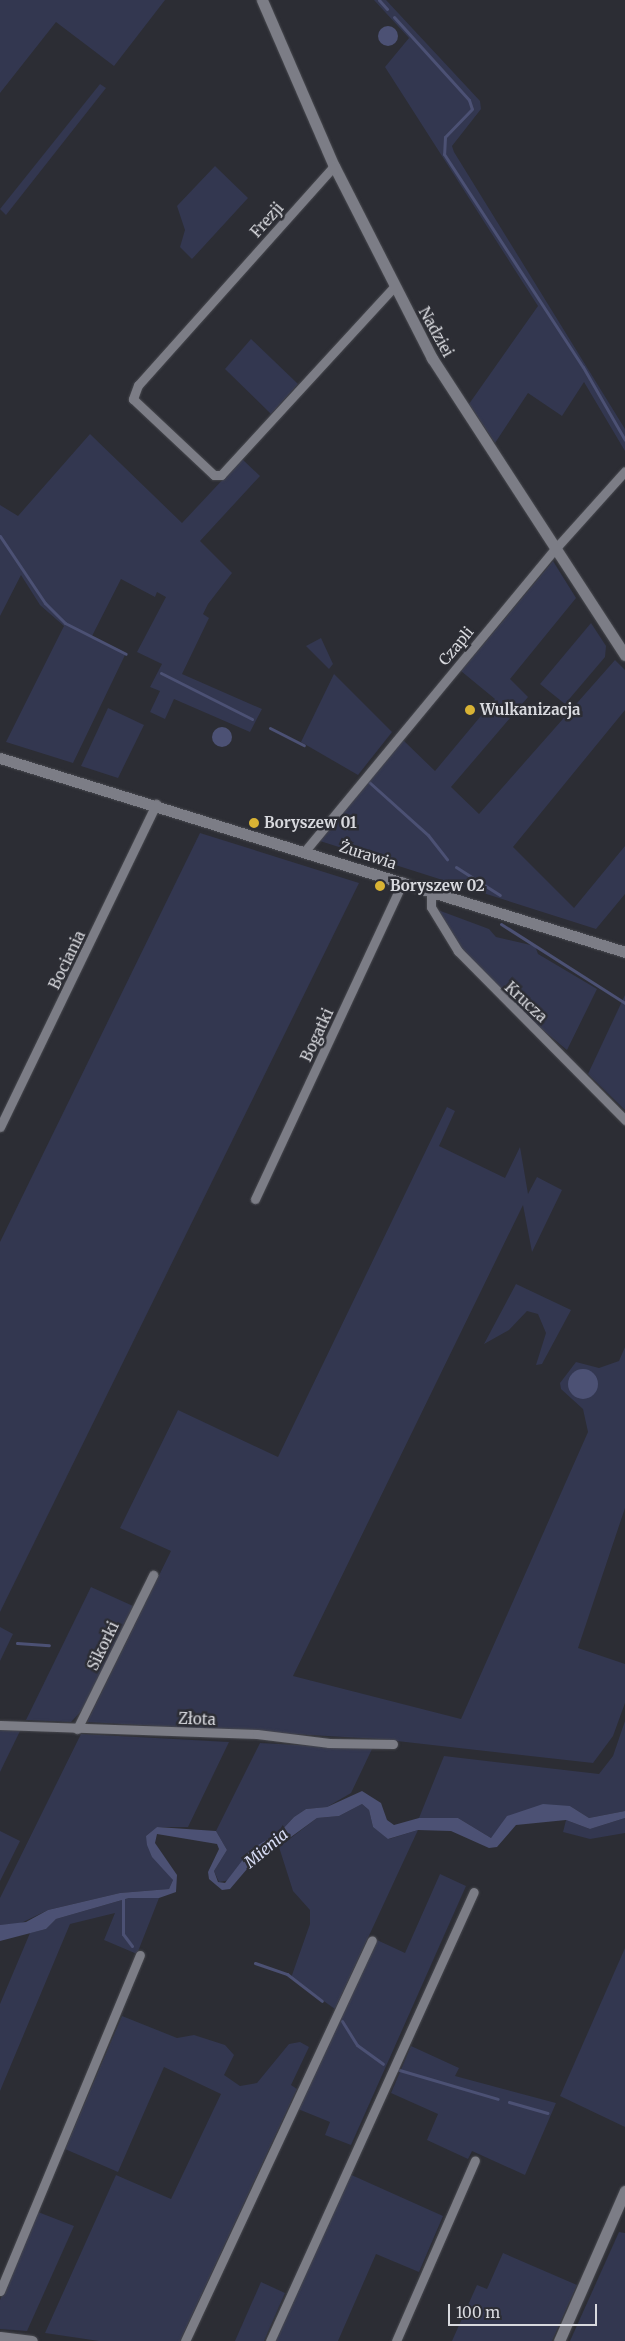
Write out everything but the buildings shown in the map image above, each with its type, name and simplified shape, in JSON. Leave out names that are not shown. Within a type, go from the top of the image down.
[{"type":"street","name":"Nadziei","points":[[262,0],[334,166],[394,287],[432,358],[625,655]]},
{"type":"street","name":"Frezji","points":[[334,166],[138,385],[133,399],[217,476],[394,287]]},
{"type":"street","name":"Czapli","points":[[309,847],[556,548],[625,471]]},
{"type":"street","name":"Żurawia","points":[[0,758],[309,847],[403,882],[625,952]]},
{"type":"street","name":"Bociania","points":[[0,1127],[156,804]]},
{"type":"street","name":"Bogatki","points":[[255,1199],[403,882]]},
{"type":"street","name":"Krucza","points":[[431,891],[431,907],[458,952],[625,1120]]},
{"type":"street","name":"Sikorki","points":[[78,1729],[153,1575]]},
{"type":"street","name":"Złota","points":[[0,1725],[257,1734],[329,1743],[393,1744]]},
{"type":"street","points":[[270,2341],[474,1892]]},
{"type":"street","points":[[185,2341],[372,1940]]},
{"type":"street","points":[[0,2291],[140,1955]]},
{"type":"street","points":[[396,2341],[475,2160]]},
{"type":"street","points":[[559,2341],[625,2191]]},
{"type":"street","points":[[0,2337],[32,2341]]},
{"type":"shaded area","points":[[0,0],[165,0],[114,66],[56,22],[0,93]]},
{"type":"shaded area","points":[[374,0],[386,0],[480,101],[481,109],[452,146],[454,152],[625,429],[625,451],[584,382],[562,416],[528,393],[495,443],[469,404],[538,306],[385,67],[409,38]]},
{"type":"shaded area","points":[[100,84],[106,88],[6,215],[0,209]]},
{"type":"shaded area","points":[[215,166],[248,198],[192,259],[180,247],[185,230],[177,206]]},
{"type":"shaded area","points":[[251,339],[298,384],[271,414],[225,369]]},
{"type":"shaded area","points":[[90,434],[182,523],[242,459],[260,476],[200,541],[232,573],[208,604],[203,614],[209,618],[182,674],[262,709],[250,732],[174,699],[165,719],[150,712],[160,691],[150,687],[162,664],[137,652],[166,597],[157,592],[155,597],[121,579],[92,636],[126,653],[73,763],[6,742],[64,626],[40,605],[21,575],[0,616],[0,505],[18,516]]},
{"type":"shaded area","points":[[553,561],[576,598],[510,679],[528,697],[451,787],[479,814],[615,660],[625,670],[625,710],[513,847],[574,908],[625,846],[625,894],[596,929],[320,841],[403,740],[435,771],[495,699],[461,671]]},
{"type":"shaded area","points":[[591,623],[606,646],[605,657],[565,704],[540,684]]},
{"type":"shaded area","points":[[321,638],[333,664],[329,669],[306,646]]},
{"type":"shaded area","points":[[334,674],[392,732],[358,775],[301,742]]},
{"type":"shaded area","points":[[108,708],[144,725],[118,778],[81,766]]},
{"type":"shaded area","points":[[200,833],[359,883],[0,1612],[0,1242]]},
{"type":"shaded area","points":[[438,910],[489,929],[496,937],[535,946],[538,954],[597,989],[567,1050],[507,1000],[460,947]]},
{"type":"shaded area","points":[[625,995],[625,1110],[588,1074]]},
{"type":"shaded area","points":[[447,1107],[455,1111],[439,1146],[505,1178],[520,1147],[528,1194],[537,1177],[562,1190],[532,1252],[523,1205],[293,1676],[461,1719],[588,1432],[583,1409],[561,1389],[560,1383],[576,1362],[599,1368],[619,1361],[625,1347],[625,1508],[578,1648],[625,1664],[625,1703],[613,1736],[593,1763],[379,1739],[87,1722],[171,1551],[120,1528],[178,1410],[278,1457]]},
{"type":"shaded area","points":[[516,1284],[571,1310],[542,1364],[536,1365],[546,1333],[538,1314],[527,1311],[509,1330],[484,1344]]},
{"type":"shaded area","points":[[91,1587],[133,1606],[84,1708],[71,1722],[26,1720]]},
{"type":"shaded area","points":[[0,1627],[13,1634],[0,1661]]},
{"type":"shaded area","points":[[625,1721],[625,1811],[589,1818],[570,1806],[502,1825],[491,1838],[458,1818],[419,1818],[444,1756],[599,1774],[613,1756]]},
{"type":"shaded area","points":[[0,1730],[20,1731],[0,1772]]},
{"type":"shaded area","points":[[81,1734],[229,1742],[188,1827],[157,1827],[146,1836],[173,1880],[169,1889],[120,1893],[48,1910],[19,1924],[0,1925],[0,1898]]},
{"type":"shaded area","points":[[260,1743],[372,1749],[351,1793],[327,1807],[306,1809],[294,1817],[280,1832],[251,1849],[230,1880],[219,1882],[214,1871],[227,1850],[216,1831]]},
{"type":"shaded area","points":[[362,1804],[369,1810],[373,1827],[389,1839],[418,1830],[335,2009],[291,1978],[310,1924],[310,1910],[293,1891],[279,1847],[317,1818],[339,1816]]},
{"type":"shaded area","points":[[625,1818],[625,1833],[590,1839],[563,1832],[566,1820],[590,1829]]},
{"type":"shaded area","points":[[0,1831],[20,1841],[0,1881]]},
{"type":"shaded area","points":[[440,1874],[466,1886],[351,2145],[325,2135],[330,2122],[298,2109],[377,1940],[405,1953]]},
{"type":"shaded area","points":[[129,1898],[159,1898],[137,1954],[104,1940],[115,1913],[70,1924],[0,2091],[0,2004],[30,1933],[46,1929],[56,1919]]},
{"type":"shaded area","points":[[625,1948],[625,2127],[560,2096]]},
{"type":"shaded area","points":[[122,2016],[177,2038],[194,2035],[225,2045],[234,2055],[224,2075],[240,2086],[257,2083],[289,2044],[300,2042],[309,2047],[291,2085],[297,2089],[180,2341],[99,2341],[45,2333],[116,2175],[171,2199],[221,2094],[164,2067],[118,2172],[65,2149]]},
{"type":"shaded area","points":[[411,2046],[459,2068],[455,2076],[556,2103],[525,2175],[472,2151],[468,2159],[427,2140],[438,2114],[391,2093]]},
{"type":"shaded area","points":[[347,2173],[443,2216],[419,2272],[376,2254],[338,2341],[272,2341]]},
{"type":"shaded area","points":[[38,2212],[74,2226],[27,2331],[0,2329],[0,2300]]},
{"type":"shaded area","points":[[619,2232],[625,2233],[625,2341],[570,2341]]},
{"type":"shaded area","points":[[503,2253],[577,2285],[552,2341],[452,2341],[477,2285],[487,2289]]},
{"type":"shaded area","points":[[261,2282],[285,2293],[264,2341],[235,2341]]},
{"type":"water","points":[[388,26],[395,29],[398,36],[395,43],[388,46],[381,43],[378,36],[381,29]]},
{"type":"water","points":[[222,727],[229,730],[232,737],[229,744],[222,747],[215,744],[212,737],[215,730]]},
{"type":"water","points":[[583,1369],[594,1373],[598,1384],[594,1395],[583,1399],[572,1395],[568,1384],[572,1373]]},
{"type":"water","name":"Mienia","points":[[362,1791],[381,1803],[387,1820],[394,1825],[419,1818],[458,1818],[491,1838],[507,1816],[543,1804],[570,1806],[589,1818],[625,1811],[625,1818],[590,1829],[566,1820],[516,1825],[497,1847],[489,1848],[451,1831],[418,1830],[388,1839],[373,1827],[369,1810],[362,1804],[339,1816],[317,1818],[247,1869],[230,1889],[222,1890],[209,1879],[208,1872],[219,1849],[217,1844],[157,1834],[155,1843],[177,1875],[176,1892],[159,1898],[129,1898],[56,1919],[46,1929],[0,1941],[0,1925],[26,1922],[48,1910],[120,1893],[169,1889],[173,1880],[152,1857],[147,1845],[146,1836],[157,1827],[216,1831],[227,1850],[214,1871],[218,1882],[225,1883],[251,1849],[280,1832],[294,1817],[306,1809],[327,1807]]},
{"type":"waterway","points":[[379,0],[387,9]]},
{"type":"waterway","points":[[394,17],[469,100],[472,109],[445,137],[444,154],[583,367],[625,440]]},
{"type":"waterway","points":[[0,536],[45,603],[65,623],[126,654]]},
{"type":"waterway","points":[[161,673],[252,719]]},
{"type":"waterway","points":[[270,728],[304,745]]},
{"type":"waterway","points":[[369,782],[428,835],[447,859]]},
{"type":"waterway","points":[[456,867],[500,895]]},
{"type":"waterway","points":[[501,924],[625,1003]]},
{"type":"waterway","points":[[17,1643],[49,1645]]},
{"type":"waterway","points":[[123,1897],[123,1934],[132,1946]]},
{"type":"waterway","points":[[255,1963],[287,1974],[322,2001]]},
{"type":"waterway","points":[[342,2021],[357,2045],[383,2064]]},
{"type":"waterway","points":[[396,2069],[498,2099]]},
{"type":"waterway","points":[[509,2102],[547,2113]]},
{"type":"place","name":"Wulkanizacja","points":[[470,710]]},
{"type":"place","name":"Boryszew 01","points":[[254,823]]},
{"type":"place","name":"Boryszew 02","points":[[380,886]]}]
